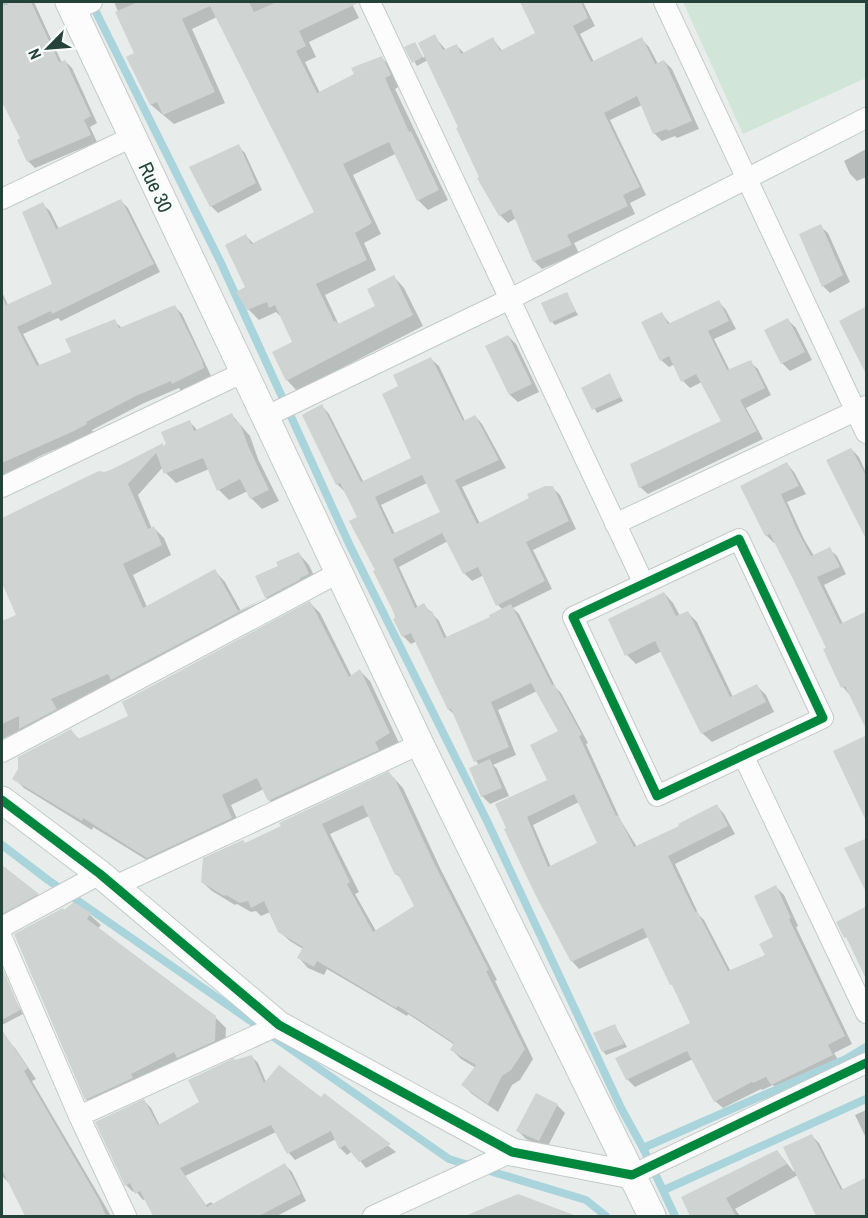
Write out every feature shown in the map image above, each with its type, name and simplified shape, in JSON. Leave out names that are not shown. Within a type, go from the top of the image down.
[{"type":"main road","name":"Rue 30","points":[[78,5],[132,137],[420,744],[652,1216]]},
{"type":"main road","points":[[2,800],[107,880],[279,1024],[512,1152],[632,1175]]},
{"type":"street","points":[[370,2],[644,584]]},
{"type":"street","points":[[664,2],[747,178],[861,409],[867,433]]},
{"type":"street","points":[[265,417],[510,299],[867,118]]},
{"type":"street","points":[[2,199],[132,137]]},
{"type":"street","points":[[2,488],[244,372]]},
{"type":"street","points":[[615,524],[861,409]]},
{"type":"street","points":[[739,539],[822,718],[743,755],[657,796],[573,617],[739,539]]},
{"type":"street","points":[[2,752],[339,572]]},
{"type":"street","points":[[2,927],[420,744]]},
{"type":"street","points":[[743,755],[867,1013]]},
{"type":"street","points":[[2,938],[79,1116],[126,1216]]},
{"type":"street","points":[[79,1116],[279,1024]]},
{"type":"street","points":[[632,1175],[867,1064]]},
{"type":"street","points":[[373,1216],[512,1152]]},
{"type":"green space","points":[[683,2],[866,2],[866,78],[743,134]]},
{"type":"building","points":[[7,2],[31,2],[59,62],[65,60],[91,116],[84,120],[91,135],[27,162],[17,140],[20,138],[2,102],[2,5],[8,5]]},
{"type":"building","points":[[138,2],[249,2],[254,12],[277,2],[358,2],[299,31],[306,46],[296,51],[317,93],[354,74],[351,68],[382,56],[391,75],[385,78],[409,132],[411,131],[439,190],[417,201],[389,142],[343,164],[372,223],[355,233],[367,260],[316,284],[334,322],[338,324],[375,306],[367,289],[394,275],[413,315],[286,381],[272,352],[292,342],[275,305],[269,308],[267,302],[247,310],[236,292],[245,287],[225,245],[246,234],[251,244],[314,212],[210,6],[182,19],[215,92],[163,115],[157,102],[150,105],[126,57],[134,53],[115,12]]},
{"type":"building","points":[[520,2],[581,2],[588,18],[573,26],[591,62],[642,37],[655,64],[664,60],[692,121],[668,131],[667,129],[653,134],[637,96],[604,113],[640,187],[623,195],[628,206],[567,235],[572,245],[533,262],[511,209],[499,216],[477,178],[479,177],[456,128],[458,127],[418,43],[435,34],[443,50],[457,44],[461,54],[493,37],[500,51],[535,33]]},
{"type":"building","points":[[415,42],[423,57],[412,63],[404,47]]},
{"type":"building","points":[[239,144],[256,183],[210,207],[189,167]]},
{"type":"building","points":[[121,199],[154,264],[52,314],[51,311],[17,327],[37,366],[71,352],[65,339],[115,319],[119,328],[175,305],[204,368],[172,384],[171,381],[136,396],[86,422],[87,424],[72,432],[2,463],[2,297],[6,305],[52,284],[22,212],[43,202],[56,229]]},
{"type":"building","points":[[821,224],[843,275],[822,287],[799,234]]},
{"type":"building","points":[[567,292],[576,311],[550,323],[541,303]]},
{"type":"building","points":[[719,300],[729,321],[708,331],[727,370],[751,360],[765,388],[740,400],[757,431],[639,488],[630,464],[721,421],[696,374],[681,382],[669,356],[660,361],[641,322],[662,312],[668,324]]},
{"type":"building","points":[[867,306],[867,376],[839,321]]},
{"type":"building","points":[[788,318],[805,352],[781,364],[764,330]]},
{"type":"building","points":[[508,335],[532,384],[509,395],[485,346]]},
{"type":"building","points":[[431,357],[463,421],[475,415],[499,460],[455,480],[477,524],[529,498],[527,494],[545,486],[553,486],[569,521],[526,542],[545,581],[496,606],[478,567],[463,574],[442,533],[393,559],[415,608],[424,603],[429,612],[432,611],[444,638],[490,617],[489,615],[511,604],[552,685],[554,684],[582,735],[579,736],[616,816],[618,815],[634,847],[679,826],[678,824],[717,804],[728,826],[668,856],[695,912],[697,911],[728,971],[765,955],[759,944],[773,937],[754,896],[776,885],[791,918],[789,919],[845,1036],[828,1045],[833,1055],[771,1085],[766,1077],[714,1102],[687,1051],[626,1080],[615,1058],[690,1023],[672,985],[643,928],[571,962],[535,894],[504,829],[506,828],[495,804],[547,780],[530,745],[558,731],[531,683],[491,702],[509,747],[474,762],[451,709],[448,710],[411,633],[402,637],[393,619],[396,617],[373,571],[375,570],[349,521],[357,517],[340,483],[336,485],[302,415],[322,404],[361,482],[411,458],[382,394],[398,386],[393,375]],"holes":[[[422,475],[440,512],[392,534],[375,497]],[[574,794],[597,843],[548,867],[527,817]]]},
{"type":"building","points":[[610,373],[621,397],[592,410],[581,388]]},
{"type":"building","points":[[232,413],[240,424],[269,490],[250,499],[240,479],[217,491],[203,458],[164,474],[156,453],[128,484],[148,529],[154,526],[162,545],[123,564],[143,608],[215,569],[238,611],[265,598],[255,576],[278,566],[276,562],[299,552],[309,574],[300,578],[301,579],[111,680],[108,674],[51,699],[57,709],[19,729],[19,716],[2,724],[2,621],[16,615],[2,583],[2,518],[99,471],[105,472],[113,469],[163,443],[163,446],[166,444],[161,432],[190,420],[194,431]]},
{"type":"building","points":[[851,448],[867,478],[867,541],[826,460]]},
{"type":"building","points":[[787,462],[799,486],[781,494],[797,530],[811,556],[830,547],[840,567],[817,577],[840,624],[867,611],[867,731],[845,686],[841,688],[823,649],[826,648],[770,534],[765,536],[740,486]]},
{"type":"building","points":[[664,592],[676,616],[688,611],[730,697],[757,684],[766,702],[701,734],[655,641],[625,656],[608,619]]},
{"type":"building","points":[[310,601],[349,677],[360,669],[390,733],[375,742],[379,750],[268,801],[257,778],[222,795],[232,818],[147,858],[83,818],[82,821],[12,779],[18,769],[18,757],[71,729],[78,739],[128,716],[122,702]]},
{"type":"building","points":[[867,735],[867,823],[833,751]]},
{"type":"building","points":[[490,759],[502,788],[481,797],[469,768]]},
{"type":"building","points":[[389,771],[394,777],[432,859],[489,970],[486,971],[525,1049],[511,1070],[502,1076],[488,1104],[461,1085],[476,1065],[450,1050],[454,1043],[398,1006],[396,1008],[317,961],[314,967],[297,958],[303,947],[278,932],[264,901],[251,908],[248,901],[240,903],[201,882],[203,858],[243,840],[245,843],[281,826],[279,823]],"holes":[[[363,805],[395,875],[398,874],[414,906],[373,932],[347,884],[350,882],[322,824]]]},
{"type":"building","points":[[867,838],[867,894],[844,848]]},
{"type":"building","points":[[2,865],[39,894],[2,914]]},
{"type":"building","points":[[74,902],[91,913],[87,919],[216,1016],[215,1041],[177,1058],[174,1052],[131,1074],[133,1078],[85,1100],[14,934],[63,908],[64,910]]},
{"type":"building","points":[[867,906],[867,981],[846,937],[844,938],[836,922]]},
{"type":"building","points":[[2,967],[20,1010],[2,1020]]},
{"type":"building","points":[[615,1024],[624,1044],[602,1052],[593,1033]]},
{"type":"building","points":[[2,1030],[28,1068],[24,1071],[106,1216],[25,1216],[2,1170]]},
{"type":"building","points":[[252,1055],[264,1083],[279,1065],[321,1097],[324,1093],[391,1144],[359,1162],[345,1145],[339,1149],[331,1131],[287,1154],[271,1125],[180,1168],[207,1207],[285,1163],[301,1194],[259,1216],[153,1216],[140,1191],[135,1194],[130,1183],[125,1186],[95,1122],[144,1099],[158,1125],[199,1102],[188,1080],[234,1058],[235,1060]]},
{"type":"building","points":[[536,1093],[558,1104],[539,1141],[516,1131]]},
{"type":"building","points":[[812,1134],[841,1190],[867,1177],[867,1216],[816,1216],[783,1147]]},
{"type":"building","points":[[777,1150],[787,1164],[726,1198],[736,1216],[690,1216],[681,1197]]},
{"type":"building","points":[[518,1194],[574,1215],[465,1216]]},
{"type":"waterway","points":[[92,4],[221,263],[350,546],[488,823],[621,1108],[675,1216]]},
{"type":"waterway","points":[[2,845],[48,880],[449,1159],[471,1166]]},
{"type":"waterway","points":[[643,1148],[846,1059],[866,1047]]},
{"type":"waterway","points":[[664,1190],[866,1099]]},
{"type":"waterway","points":[[483,1169],[586,1200],[606,1216]]},
{"type":"cycle path","points":[[739,539],[823,718],[657,796],[573,617],[739,539]]},
{"type":"cycle path","points":[[2,800],[100,874],[279,1025],[512,1152],[632,1175],[866,1063]]}]
